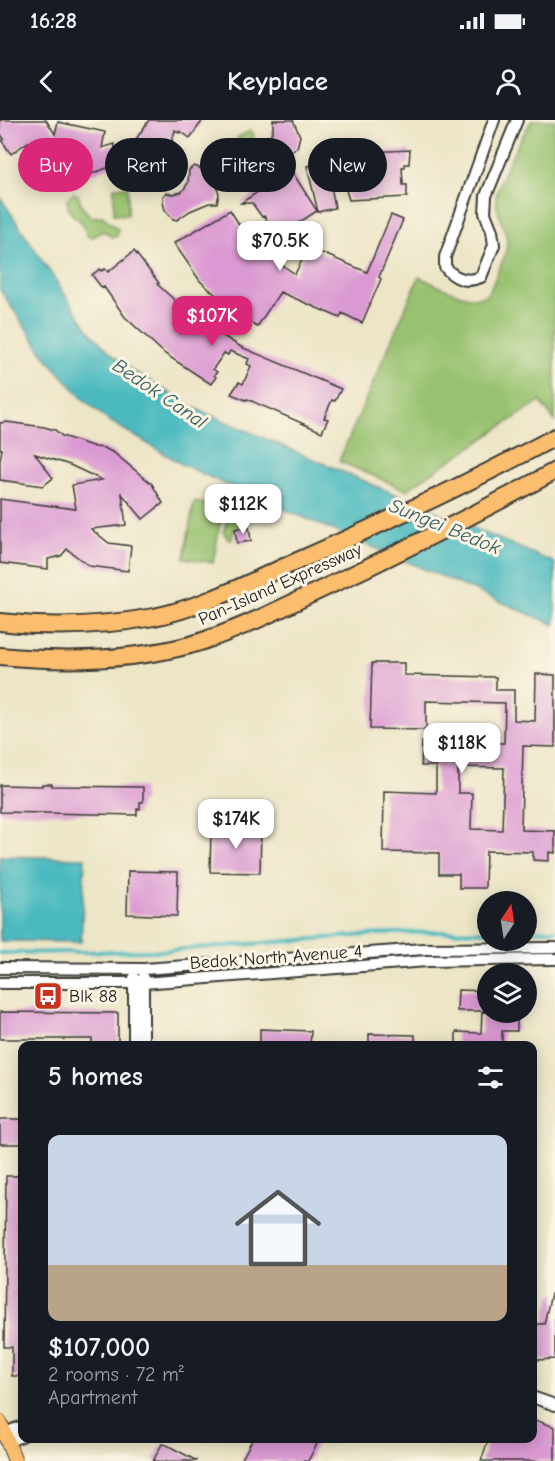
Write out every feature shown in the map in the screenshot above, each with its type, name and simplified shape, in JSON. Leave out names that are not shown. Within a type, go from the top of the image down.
[{"type":"highway","name":"Pan-Island Expressway","points":[[0,622],[77,626],[154,616],[209,600],[334,546],[481,477],[555,437]]},
{"type":"highway","name":"Pan-Island Expressway","points":[[0,656],[81,659],[134,655],[188,645],[243,626],[368,567],[493,505],[555,471]]},
{"type":"main road","points":[[4,1432],[15,1461]]},
{"type":"street","points":[[494,120],[446,258],[445,267],[452,275],[472,281],[481,277],[494,245],[492,231],[485,213],[486,196],[517,120]]},
{"type":"street","name":"Bedok North Avenue 4","points":[[0,968],[139,969],[424,949],[555,948]]},
{"type":"street","name":"Bedok North Avenue 4","points":[[0,983],[139,983],[428,961],[555,959]]},
{"type":"street","points":[[139,969],[143,1041]]},
{"type":"street","points":[[134,1041],[139,983]]},
{"type":"street","points":[[537,1399],[555,1405]]},
{"type":"green space","points":[[532,120],[555,120],[555,421],[540,401],[406,490],[339,461],[419,277],[453,292],[473,297],[481,297],[490,290],[507,247],[507,237],[496,205],[497,191],[510,159]]},
{"type":"green space","points":[[250,131],[254,137],[238,138]]},
{"type":"green space","points":[[114,192],[128,192],[128,215],[114,214]]},
{"type":"green space","points":[[74,193],[78,195],[83,208],[91,217],[102,216],[118,229],[117,236],[112,237],[103,231],[93,237],[87,236],[84,226],[69,210],[67,199]]},
{"type":"green space","points":[[194,502],[223,507],[213,563],[184,558]]},
{"type":"green space","points":[[239,516],[244,519],[244,526],[234,528],[232,539],[228,539],[223,532],[229,517]]},
{"type":"water","points":[[0,197],[88,329],[108,351],[133,371],[192,407],[555,563],[555,625],[218,481],[180,463],[108,420],[82,398],[45,356],[0,290]]},
{"type":"water","points":[[0,856],[85,858],[81,942],[0,941]]},
{"type":"building","points":[[0,120],[46,120],[55,134],[58,122],[105,132],[102,148],[105,147],[105,169],[93,173],[93,138],[18,138],[18,149],[11,154],[2,141],[4,139],[0,133]]},
{"type":"building","points":[[149,120],[203,120],[190,138],[175,130],[173,138],[137,138]]},
{"type":"building","points":[[273,120],[293,120],[300,136],[297,148],[296,138],[268,138],[273,129]]},
{"type":"building","points":[[410,150],[409,164],[402,167],[403,185],[407,185],[407,197],[349,200],[347,192],[387,192],[387,151]]},
{"type":"building","points":[[194,166],[200,168],[200,192],[218,192],[217,203],[209,203],[190,211],[177,220],[173,219],[165,210],[163,196],[166,193],[188,192],[189,170]]},
{"type":"building","points":[[296,178],[317,211],[278,236],[252,203],[241,203],[258,192],[296,192]]},
{"type":"building","points":[[313,192],[332,192],[335,208],[318,212]]},
{"type":"building","points":[[230,210],[242,229],[264,252],[295,274],[304,256],[301,254],[305,246],[367,272],[391,215],[403,220],[362,323],[342,313],[340,318],[280,292],[257,327],[234,311],[200,281],[174,243]]},
{"type":"building","points":[[134,251],[159,283],[157,284],[195,319],[241,347],[341,389],[335,401],[332,400],[324,418],[328,419],[322,432],[231,394],[239,382],[243,384],[251,366],[247,364],[249,359],[230,351],[228,355],[224,353],[213,369],[217,372],[211,384],[165,354],[125,317],[104,287],[102,288],[92,275],[100,269],[108,272]]},
{"type":"building","points":[[0,423],[44,427],[55,430],[62,436],[104,448],[114,453],[152,484],[163,503],[143,519],[122,494],[126,525],[91,529],[109,543],[131,546],[128,571],[89,566],[67,549],[61,556],[48,559],[48,569],[0,563],[0,499],[76,509],[72,485],[102,480],[70,465],[35,454],[53,478],[43,486],[0,480],[2,449],[0,449]]},
{"type":"building","points":[[249,527],[251,541],[237,543],[235,529]]},
{"type":"building","points":[[372,663],[404,663],[404,675],[496,677],[496,690],[514,690],[514,720],[535,721],[536,674],[555,675],[555,747],[523,746],[521,830],[555,831],[555,853],[549,852],[549,861],[533,860],[533,852],[486,851],[485,888],[459,888],[459,874],[439,874],[439,853],[383,852],[384,791],[436,793],[436,766],[421,766],[422,742],[504,743],[505,703],[426,701],[426,730],[370,729]],"holes":[[[458,767],[504,768],[502,830],[471,829],[472,793],[458,793]]]},
{"type":"building","points":[[42,784],[143,787],[143,802],[140,802],[137,815],[0,812],[0,785],[42,786]]},
{"type":"building","points":[[211,828],[261,829],[260,873],[210,872]]},
{"type":"building","points":[[128,871],[178,872],[177,916],[127,914]]},
{"type":"building","points":[[458,990],[477,991],[477,1011],[457,1011]]},
{"type":"building","points":[[0,1012],[118,1013],[118,1041],[0,1039]]},
{"type":"building","points":[[481,1023],[517,1023],[517,1031],[502,1031],[502,1041],[456,1041],[456,1032],[481,1033]]},
{"type":"building","points":[[260,1029],[311,1031],[310,1041],[260,1041]]},
{"type":"building","points":[[369,1034],[415,1035],[415,1041],[369,1041]]},
{"type":"building","points":[[0,1119],[18,1119],[18,1144],[0,1144]]},
{"type":"building","points":[[6,1176],[18,1176],[18,1376],[12,1376],[12,1347],[4,1347]]},
{"type":"building","points":[[551,1294],[555,1294],[555,1359],[537,1360],[537,1324],[544,1324]]},
{"type":"building","points":[[537,1421],[555,1427],[555,1461],[481,1461],[487,1443],[537,1443]]},
{"type":"building","points":[[250,1443],[317,1443],[308,1461],[241,1461]]},
{"type":"building","points":[[162,1444],[167,1445],[197,1461],[153,1461]]},
{"type":"waterway","points":[[537,931],[555,930]]},
{"type":"waterway","points":[[0,953],[161,951],[392,933],[477,931]]},
{"type":"place","name":"Blk 88","points":[[48,996]]},
{"type":"water label","name":"Bedok Canal","points":[[160,393]]},
{"type":"water label","name":"Sungei Bedok","points":[[445,526]]}]
